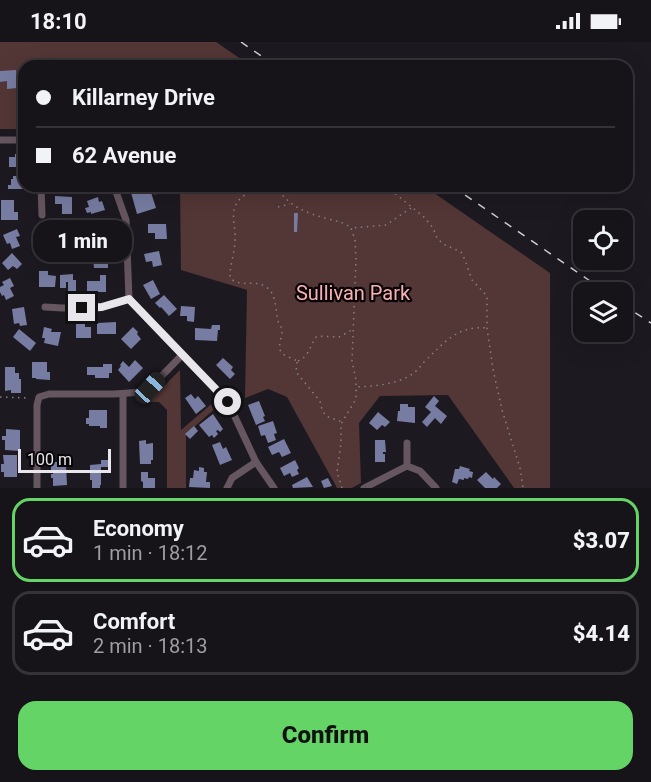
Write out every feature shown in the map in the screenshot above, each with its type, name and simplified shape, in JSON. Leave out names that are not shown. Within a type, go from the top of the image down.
[{"type":"street","points":[[0,140],[18,140]]},
{"type":"street","points":[[41,192],[42,215]]},
{"type":"street","points":[[116,192],[126,220],[129,299],[228,402],[256,462],[274,488]]},
{"type":"street","points":[[45,307],[102,307],[129,299]]},
{"type":"street","points":[[37,488],[37,405],[39,397],[49,394],[139,393],[150,388],[182,355]]},
{"type":"street","points":[[123,394],[123,488]]},
{"type":"street","points":[[407,443],[407,466]]},
{"type":"street","points":[[227,488],[232,478],[256,462]]},
{"type":"street","points":[[364,488],[407,466],[420,471],[436,488]]},
{"type":"path","points":[[251,192],[238,200],[235,206],[233,218],[235,248],[230,277],[242,284],[255,282],[265,285],[272,292],[282,330],[280,351],[297,361]]},
{"type":"path","points":[[280,192],[291,204],[304,211],[343,222],[351,228],[355,240],[352,362],[356,380],[356,399],[342,422],[342,443],[337,472],[342,488]]},
{"type":"path","points":[[393,192],[425,218],[443,244],[461,252],[472,280],[487,296],[487,328],[493,369],[502,410],[520,468],[523,488]]},
{"type":"path","points":[[278,207],[291,204]]},
{"type":"path","points":[[351,228],[386,225],[411,208]]},
{"type":"path","points":[[356,387],[374,386],[410,376],[440,345],[456,333],[478,327],[487,328]]},
{"type":"path","points":[[297,361],[307,354],[311,343],[317,336],[339,337],[352,330]]},
{"type":"path","points":[[297,361],[296,372],[320,401],[326,416],[342,422]]},
{"type":"path","points":[[0,398],[29,398]]},
{"type":"green space","points":[[0,42],[216,42],[242,60],[18,60],[18,129],[0,129]]},
{"type":"green space","name":"Sullivan Park","points":[[180,192],[433,192],[550,273],[550,488],[514,488],[448,395],[380,396],[359,423],[361,483],[352,488],[337,488],[287,397],[268,389],[245,398],[247,290],[181,270]]},
{"type":"green space","points":[[180,370],[181,430],[215,401],[218,406],[186,434],[186,488],[167,488],[167,410],[159,402],[148,402]]},
{"type":"building","points":[[16,70],[17,88],[7,89],[7,81],[0,82],[0,71]]},
{"type":"building","points":[[15,154],[18,154],[18,167],[9,167],[9,157],[15,157]]},
{"type":"building","points":[[13,176],[18,176],[18,189],[8,189],[11,179]]},
{"type":"building","points":[[131,192],[151,192],[156,208],[137,214]]},
{"type":"building","points":[[55,196],[72,197],[72,214],[62,214],[62,204],[55,204]]},
{"type":"building","points":[[98,197],[105,210],[87,213],[85,208],[89,207],[87,201]]},
{"type":"building","points":[[1,200],[14,200],[14,212],[18,212],[18,220],[1,220]]},
{"type":"building","points":[[294,213],[298,213],[297,232],[294,232]]},
{"type":"building","points":[[52,223],[61,234],[41,249],[34,241],[47,231],[46,229]]},
{"type":"building","points":[[96,223],[104,223],[104,229],[111,229],[111,238],[95,238]]},
{"type":"building","points":[[148,224],[166,224],[167,239],[155,239],[155,233],[148,233]]},
{"type":"building","points":[[17,229],[20,236],[16,237],[20,246],[12,249],[3,235]]},
{"type":"building","points":[[159,251],[162,265],[153,267],[152,261],[146,262],[144,254]]},
{"type":"building","points":[[96,252],[104,252],[104,260],[108,260],[108,268],[94,268],[93,258],[96,258]]},
{"type":"building","points":[[12,253],[22,264],[17,269],[13,266],[8,270],[2,263]]},
{"type":"building","points":[[39,271],[48,271],[48,275],[56,276],[55,287],[39,287]]},
{"type":"building","points":[[73,274],[73,280],[76,280],[76,291],[68,292],[68,282],[66,282],[66,288],[60,288],[60,275]]},
{"type":"building","points":[[100,275],[106,275],[106,292],[87,292],[87,281],[100,281]]},
{"type":"building","points":[[10,278],[14,286],[10,288],[14,296],[6,300],[0,292],[0,287],[4,285],[2,282]]},
{"type":"building","points":[[153,280],[160,294],[151,299],[143,285]]},
{"type":"building","points":[[164,295],[177,309],[169,316],[155,303]]},
{"type":"building","points":[[181,306],[195,307],[194,322],[187,321],[187,316],[180,316]]},
{"type":"building","points":[[24,307],[27,325],[14,324],[12,309]]},
{"type":"building","points":[[76,322],[85,322],[85,327],[91,327],[91,338],[76,338]]},
{"type":"building","points":[[116,322],[116,334],[97,334],[97,323]]},
{"type":"building","points":[[212,325],[220,325],[217,341],[195,340],[195,328],[211,329]]},
{"type":"building","points":[[44,327],[52,329],[51,332],[61,332],[58,346],[44,343],[45,338],[42,338]]},
{"type":"building","points":[[133,327],[141,339],[131,349],[121,339]]},
{"type":"building","points":[[19,329],[36,343],[30,351],[13,337]]},
{"type":"building","points":[[223,358],[233,367],[231,370],[235,374],[230,379],[216,365]]},
{"type":"building","points":[[135,360],[143,368],[129,382],[118,370],[123,361],[129,367]]},
{"type":"building","points":[[32,362],[47,362],[50,380],[32,378]]},
{"type":"building","points":[[103,364],[112,364],[112,373],[109,373],[109,378],[95,378],[95,375],[87,375],[87,367],[103,367]]},
{"type":"building","points":[[5,367],[15,367],[15,373],[19,373],[21,393],[5,391]]},
{"type":"building","points":[[191,394],[195,399],[198,396],[206,406],[196,414],[185,398]]},
{"type":"building","points":[[434,396],[439,401],[435,406],[447,416],[441,424],[435,418],[427,427],[422,422],[431,412],[425,407]]},
{"type":"building","points":[[259,401],[265,421],[256,425],[248,405]]},
{"type":"building","points":[[400,404],[415,407],[415,423],[397,421]]},
{"type":"building","points":[[89,410],[107,410],[107,428],[86,424]]},
{"type":"building","points":[[378,412],[390,422],[377,430],[369,423]]},
{"type":"building","points":[[213,414],[223,429],[220,432],[216,431],[218,434],[214,438],[212,435],[209,437],[199,425]]},
{"type":"building","points":[[273,421],[277,433],[274,434],[276,440],[268,443],[265,435],[261,436],[258,426]]},
{"type":"building","points":[[194,426],[198,431],[190,439],[185,434]]},
{"type":"building","points":[[6,429],[20,430],[20,451],[5,450],[5,440],[2,440],[2,436],[6,436]]},
{"type":"building","points":[[284,439],[291,453],[282,457],[279,452],[272,455],[268,447]]},
{"type":"building","points":[[146,440],[146,444],[153,443],[153,460],[151,464],[140,464],[139,441]]},
{"type":"building","points":[[375,440],[385,440],[386,452],[383,454],[385,454],[385,462],[375,462]]},
{"type":"building","points":[[220,442],[223,449],[226,447],[232,460],[220,465],[212,445]]},
{"type":"building","points":[[3,455],[17,455],[17,477],[4,477],[4,472],[1,472],[1,464],[4,464]]},
{"type":"building","points":[[101,460],[108,460],[108,467],[101,467],[100,488],[92,488],[90,465],[101,464]]},
{"type":"building","points":[[295,460],[299,474],[292,477],[290,473],[284,476],[280,468]]},
{"type":"building","points":[[51,462],[66,465],[67,485],[53,486]]},
{"type":"building","points":[[460,466],[473,472],[472,478],[459,479],[457,484],[452,482],[455,469],[459,469]]},
{"type":"building","points":[[199,467],[204,468],[204,472],[207,472],[206,482],[210,482],[210,488],[189,487],[194,470],[199,471]]},
{"type":"building","points":[[141,472],[148,472],[148,478],[155,478],[155,488],[143,488]]},
{"type":"building","points":[[486,472],[501,484],[497,488],[485,488],[477,480]]},
{"type":"building","points":[[307,477],[313,487],[293,488],[292,485]]},
{"type":"building","points":[[328,478],[332,486],[324,488],[321,481]]},
{"type":"railway","points":[[241,42],[267,60]]},
{"type":"railway","points":[[461,192],[591,282]]},
{"type":"railway","points":[[633,311],[651,323]]},
{"type":"route","points":[[82,308],[102,307],[129,299],[228,402]]}]
